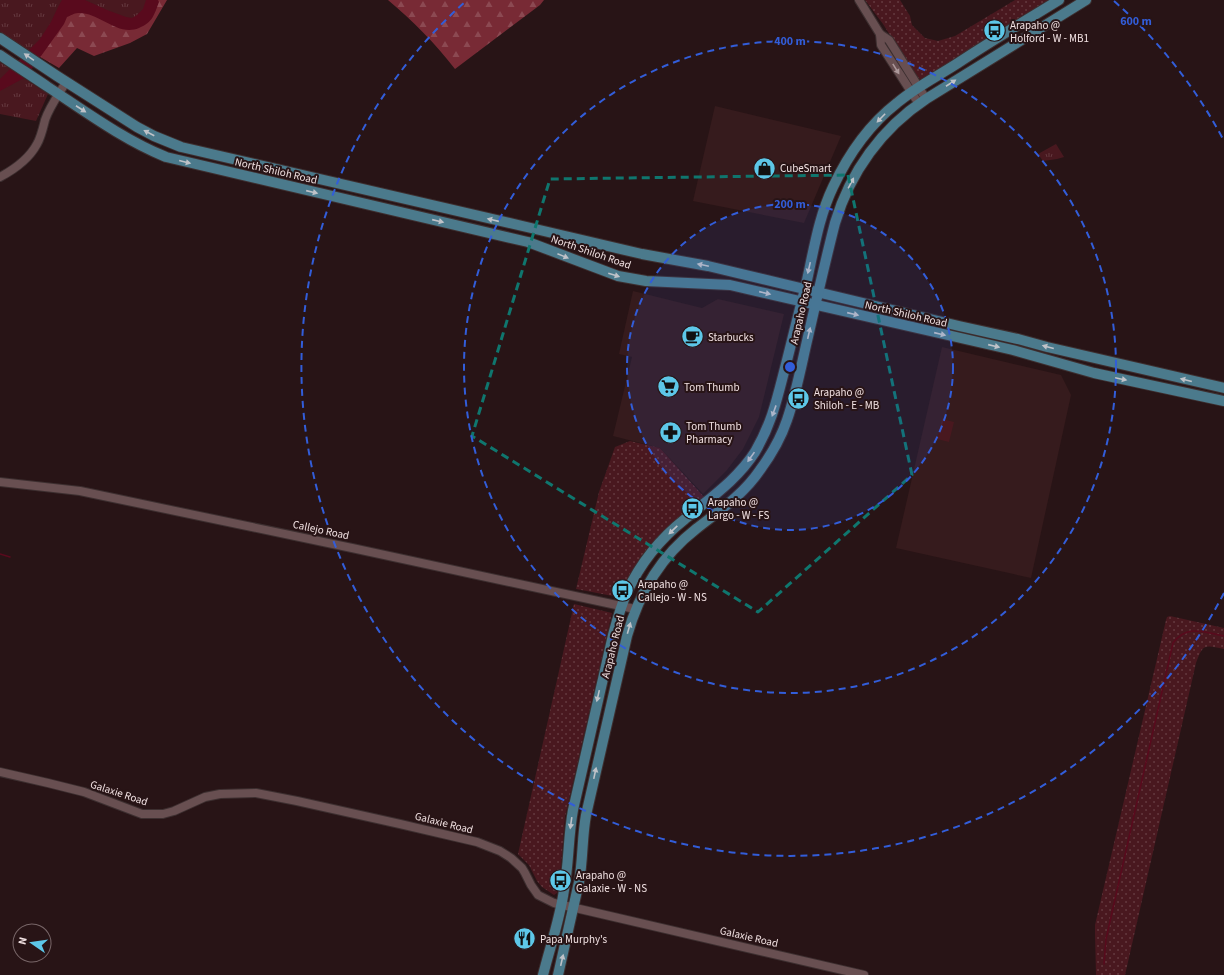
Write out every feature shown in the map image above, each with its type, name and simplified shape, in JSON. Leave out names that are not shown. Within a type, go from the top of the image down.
[{"type":"main road","name":"Arapaho Road","points":[[543,975],[564,892],[572,810],[613,635],[622,606],[628,590],[639,571],[657,546],[684,519],[718,493],[740,472],[754,453],[766,432],[778,399],[824,210],[833,187],[849,158],[870,129],[890,109],[915,90],[1059,0]]},
{"type":"main road","name":"Arapaho Road","points":[[558,975],[581,871],[582,846],[586,815],[627,636],[635,609],[646,587],[664,560],[687,536],[725,507],[746,487],[760,471],[779,439],[787,421],[795,392],[838,214],[847,190],[860,166],[886,132],[902,117],[922,102],[1086,0]]},
{"type":"main road","name":"North Shiloh Road","points":[[0,38],[148,133],[167,142],[194,150],[606,245],[818,292],[958,326],[1018,338],[1054,348],[1224,388]]},
{"type":"main road","name":"North Shiloh Road","points":[[0,55],[130,139],[166,157],[528,242],[618,276],[646,281],[730,285],[1013,350],[1094,373],[1224,401]]},
{"type":"main road","points":[[849,158],[860,166]]},
{"type":"main road","points":[[709,283],[711,278],[716,275],[729,272]]},
{"type":"main road","points":[[872,318],[875,306]]},
{"type":"main road","points":[[956,337],[958,326]]},
{"type":"main road","points":[[766,432],[779,439]]},
{"type":"street","points":[[860,0],[880,34],[881,45],[915,90],[922,102]]},
{"type":"street","points":[[0,177],[15,169],[32,152],[37,144],[45,121],[59,94],[62,79]]},
{"type":"street","name":"Callejo Road","points":[[0,482],[80,491],[635,609]]},
{"type":"street","name":"Galaxie Road","points":[[0,772],[84,792],[142,814],[163,814],[220,794],[256,793],[477,842],[500,851],[511,858],[526,873],[530,885],[538,894],[548,900],[574,908],[864,975]]},
{"type":"highlighted area","points":[[848,175],[912,475],[758,612],[472,436],[550,179]]},
{"type":"shaded area","points":[[62,0],[85,0],[107,10],[132,18],[143,9],[146,0],[158,0],[159,2],[150,21],[144,26],[131,30],[116,27],[94,16],[86,14],[77,13],[67,17],[64,24],[26,77],[0,91],[0,79],[40,39],[51,22]]},
{"type":"shaded area","name":"CubeSmart","points":[[715,106],[841,136],[804,223],[693,201]]},
{"type":"shaded area","points":[[633,291],[702,308],[718,299],[784,314],[759,417],[743,449],[727,470],[703,494],[660,448],[613,436],[632,357],[619,354]]},
{"type":"shaded area","points":[[942,347],[1061,375],[1071,395],[1031,578],[896,548]]},
{"type":"green space","points":[[0,0],[153,0],[139,19],[128,23],[70,6],[35,54],[0,31]]},
{"type":"green space","points":[[56,0],[167,0],[147,34],[130,43],[94,56],[77,48],[59,68],[0,31]]},
{"type":"green space","points":[[388,0],[544,0],[540,5],[455,69],[440,50]]},
{"type":"green space","points":[[865,0],[900,0],[910,16],[912,25],[925,38],[938,41],[955,36],[1015,0],[1051,0],[923,80],[917,78],[883,24]]},
{"type":"green space","points":[[0,62],[48,94],[36,121],[0,114]]},
{"type":"green space","points":[[1056,144],[1064,157],[1043,161],[1038,154]]},
{"type":"green space","points":[[942,419],[954,422],[949,442],[937,439]]},
{"type":"green space","points":[[630,441],[660,448],[705,498],[680,516],[658,537],[635,567],[618,597],[576,589],[599,492],[615,447]]},
{"type":"green space","points":[[574,604],[612,613],[565,817],[560,877],[557,893],[554,895],[542,887],[537,881],[529,865],[518,854]]},
{"type":"green space","points":[[1170,616],[1224,628],[1224,649],[1209,646],[1206,647],[1201,652],[1196,663],[1125,975],[1096,975],[1095,925],[1166,620],[1167,617]]},
{"type":"waterway","points":[[0,554],[10,557]]},
{"type":"waterway","points":[[1104,964],[1106,939],[1173,643],[1178,637],[1190,631],[1203,631],[1224,636]]},
{"type":"place","name":"Arapaho @ Holford - W - MB1","points":[[995,31]]},
{"type":"place","name":"CubeSmart","points":[[764,168]]},
{"type":"place","name":"Starbucks","points":[[693,337]]},
{"type":"place","name":"Tom Thumb","points":[[668,387]]},
{"type":"place","name":"Arapaho @ Shiloh - E - MB","points":[[799,398]]},
{"type":"place","name":"Tom Thumb Pharmacy","points":[[670,432]]},
{"type":"place","name":"Arapaho @ Largo - W - FS","points":[[693,508]]},
{"type":"place","name":"Arapaho @ Callejo - W - NS","points":[[622,590]]},
{"type":"place","name":"Arapaho @ Galaxie - W - NS","points":[[560,881]]},
{"type":"place","name":"Papa Murphy's","points":[[525,939]]}]
